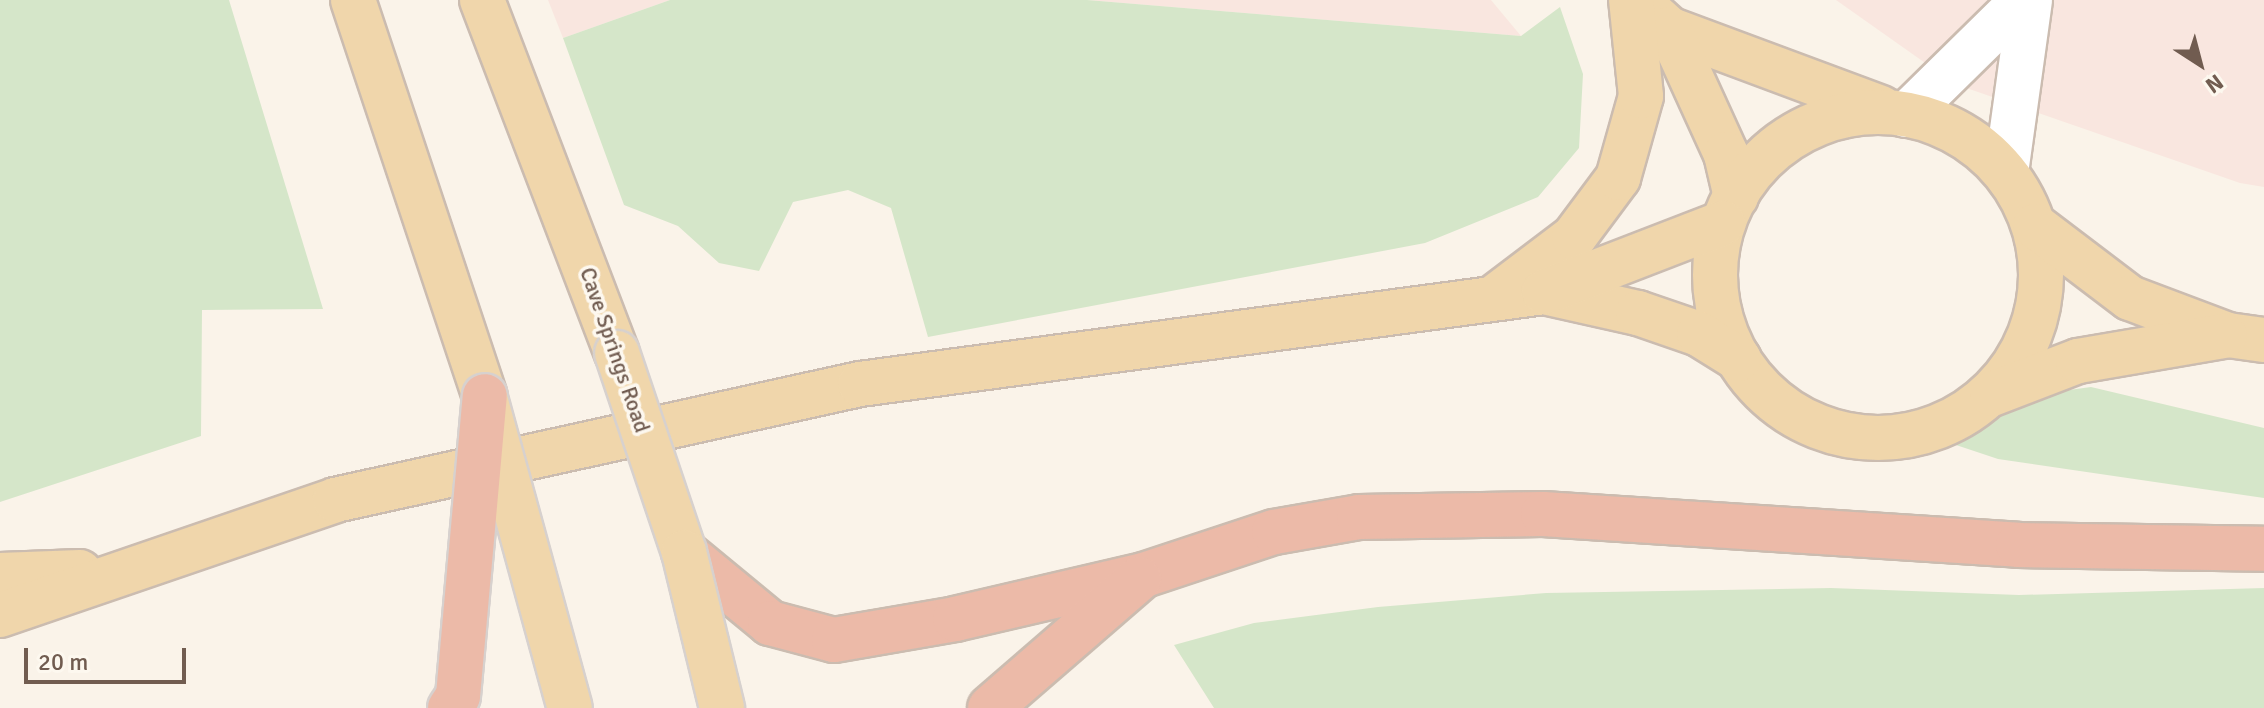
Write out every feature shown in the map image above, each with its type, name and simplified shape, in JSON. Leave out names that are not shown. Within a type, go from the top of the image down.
[{"type":"highway","points":[[450,708],[458,696],[462,666],[485,396]]},
{"type":"highway","points":[[684,552],[770,623],[834,640],[955,619],[1144,575],[1274,532],[1359,517],[1477,512],[2018,545],[2264,549]]},
{"type":"highway","points":[[990,708],[1144,575]]},
{"type":"main road","points":[[353,0],[485,396],[570,708]]},
{"type":"main road","name":"Cave Springs Road","points":[[482,0],[617,353],[684,552],[722,708]]},
{"type":"main road","points":[[1634,0],[1669,29],[1898,113],[1942,123],[1987,151],[2022,193],[2035,226],[2041,298],[2025,351],[1992,394]]},
{"type":"main road","points":[[1490,300],[1574,237],[1618,178],[1641,96],[1634,0]]},
{"type":"main road","points":[[1669,29],[1726,154],[1729,210]]},
{"type":"main road","points":[[1898,113],[1837,116],[1788,139],[1748,175],[1729,210],[1713,276],[1723,329],[1749,377],[1789,413],[1839,436],[1894,439],[1947,425],[1992,394],[2078,361],[2246,338]]},
{"type":"main road","points":[[0,615],[335,500],[788,397],[979,366],[1544,292],[1729,210]]},
{"type":"main road","points":[[2035,226],[2130,298],[2246,338]]},
{"type":"main road","points":[[1544,292],[1638,313],[1699,334],[1739,359]]},
{"type":"main road","points":[[0,575],[127,570]]},
{"type":"lane","points":[[1898,113],[2023,0]]},
{"type":"lane","points":[[2006,173],[2030,0]]},
{"type":"shaded area","points":[[548,0],[670,0],[563,38]]},
{"type":"shaded area","points":[[1087,0],[1491,0],[1521,36]]},
{"type":"shaded area","points":[[1836,0],[2264,0],[2264,187],[2240,183],[1955,84]]},
{"type":"green space","points":[[0,0],[229,0],[323,309],[202,310],[201,436],[0,502]]},
{"type":"green space","points":[[670,0],[1087,0],[1521,36],[1560,7],[1583,74],[1579,148],[1538,197],[1425,243],[928,337],[891,208],[848,190],[793,202],[759,271],[719,263],[678,226],[624,205],[563,38]]},
{"type":"green space","points":[[2091,387],[2264,428],[2264,498],[1998,459],[1920,433],[2017,397]]},
{"type":"green space","points":[[1831,588],[2019,595],[2264,588],[2264,708],[1214,708],[1174,645],[1254,623],[1378,607],[1546,593]]}]
